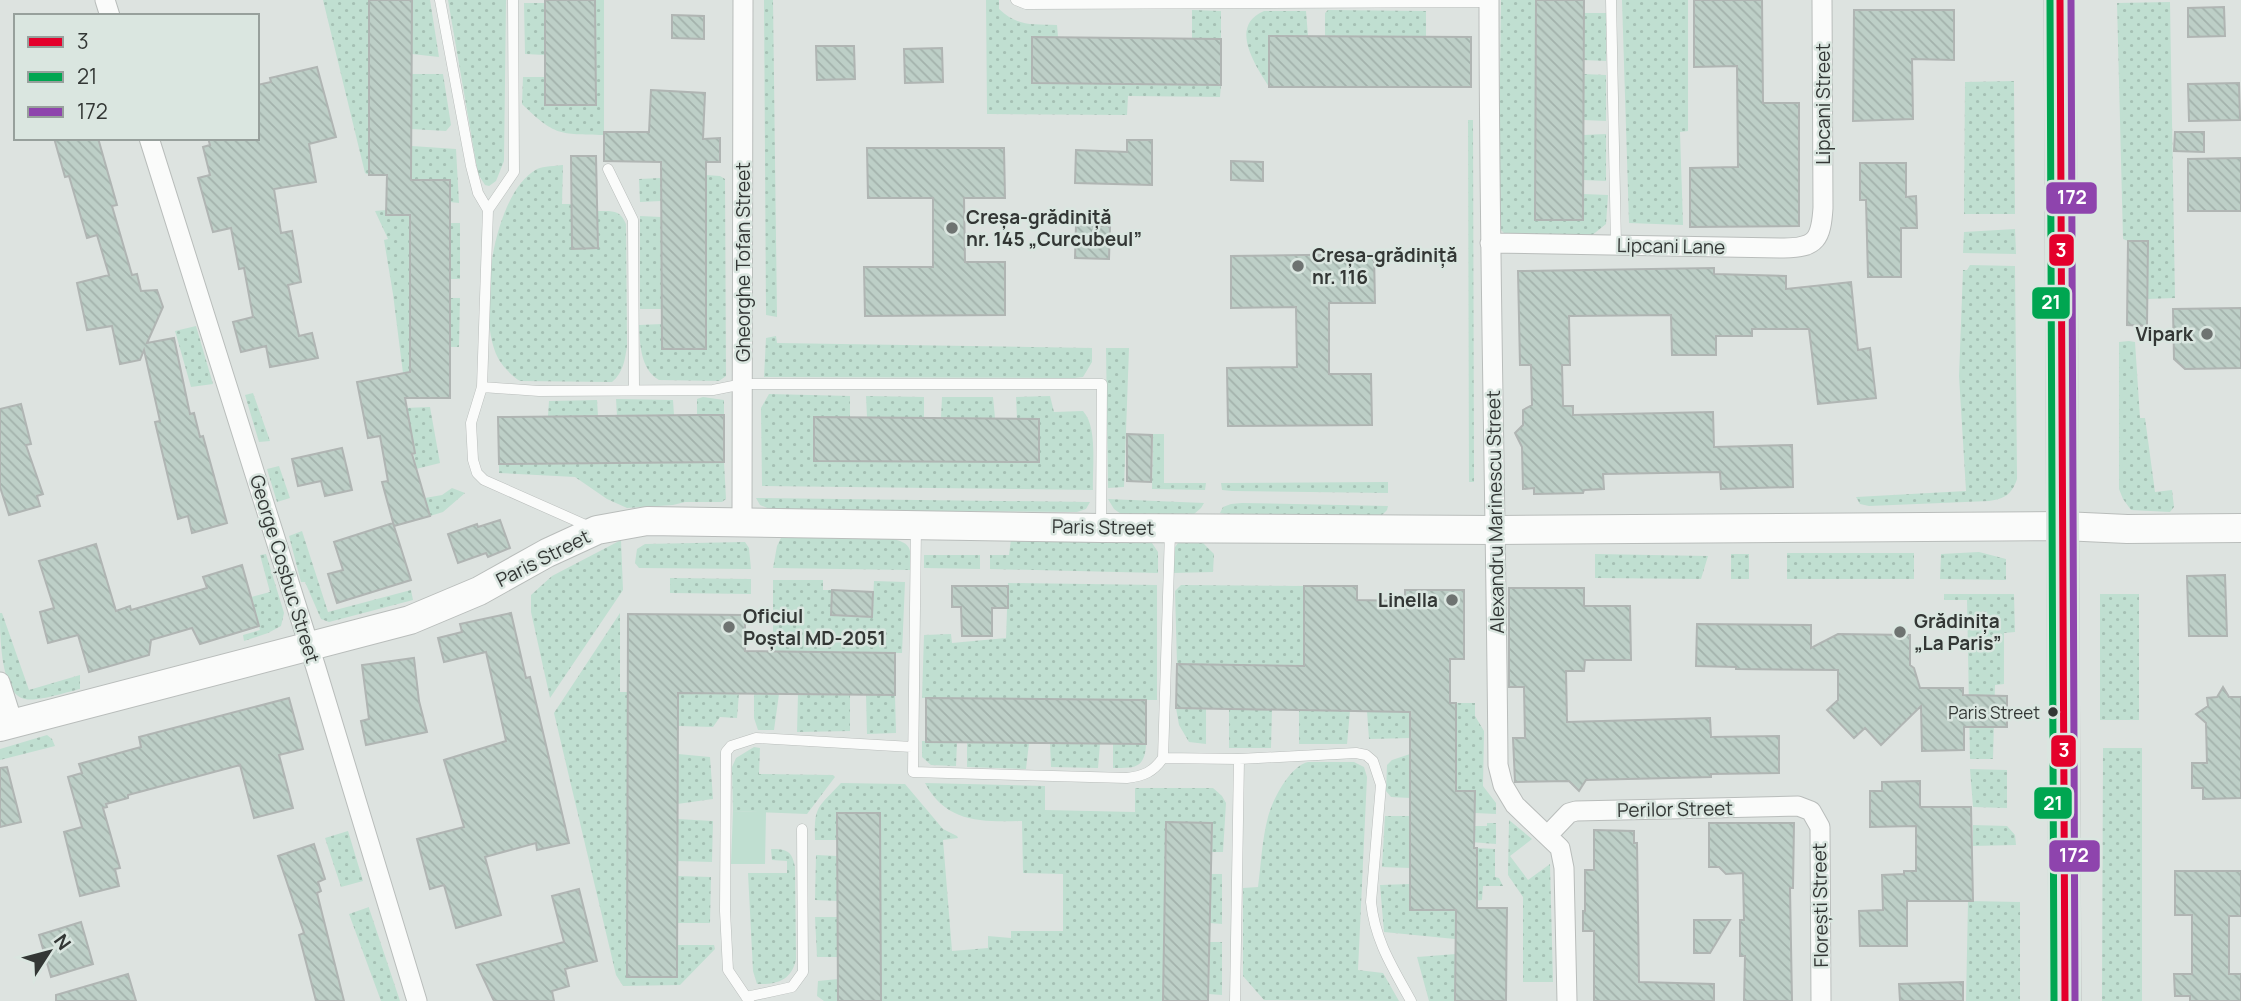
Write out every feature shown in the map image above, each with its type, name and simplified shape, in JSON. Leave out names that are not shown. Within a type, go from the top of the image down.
[{"type":"main road","points":[[2060,0],[2064,1001]]},
{"type":"street","name":"Gheorghe Tofan Street","points":[[743,0],[743,524]]},
{"type":"street","name":"Lipcani Street","points":[[1822,0],[1823,208]]},
{"type":"street","name":"Alexandru Marinescu Street","points":[[1489,1],[1498,765],[1503,785],[1515,805],[1560,848],[1564,868],[1567,1001]]},
{"type":"street","name":"George Coșbuc Street","points":[[150,140],[309,646],[417,1001]]},
{"type":"street","name":"Lipcani Lane","points":[[1490,243],[1797,248],[1808,246],[1817,238],[1821,229],[1823,208]]},
{"type":"street","name":"Paris Street","points":[[7,725],[422,615],[479,591],[547,553],[597,530],[647,521],[1101,528],[1496,530],[2063,526],[2127,529],[2241,528]]},
{"type":"street","points":[[0,682],[7,725]]},
{"type":"street","name":"Perilor Street","points":[[1548,835],[1569,813],[1576,811],[1798,806],[1811,811]]},
{"type":"street","name":"Florești Street","points":[[1811,811],[1820,827],[1821,1001]]},
{"type":"lane","points":[[440,0],[471,166],[478,193],[488,210],[482,387],[471,422],[477,473],[484,480],[597,530]]},
{"type":"lane","points":[[488,210],[514,172],[513,0]]},
{"type":"lane","points":[[1016,0],[1026,4],[1489,1]]},
{"type":"lane","points":[[1611,0],[1616,245]]},
{"type":"lane","points":[[608,169],[633,220],[634,390]]},
{"type":"lane","points":[[482,387],[539,391],[713,390],[743,384],[1102,384],[1101,528]]},
{"type":"lane","points":[[916,524],[913,772],[1127,778],[1141,777],[1154,771],[1163,758],[1170,528]]},
{"type":"lane","points":[[802,829],[803,972],[792,987],[747,999],[727,970],[726,752],[731,746],[757,738],[912,747]]},
{"type":"lane","points":[[1163,758],[1239,759],[1356,753],[1366,755],[1373,761],[1381,785],[1372,916],[1386,959],[1411,1001]]},
{"type":"lane","points":[[1235,1001],[1239,759]]},
{"type":"green space","points":[[323,0],[369,0],[369,175],[365,173]]},
{"type":"green space","points":[[412,0],[430,0],[439,57],[412,54]]},
{"type":"green space","points":[[448,0],[506,0],[504,161],[496,181],[489,186],[485,185],[478,174]]},
{"type":"green space","points":[[595,0],[604,0],[604,135],[558,131],[542,122],[522,104],[523,77],[545,77]]},
{"type":"green space","points":[[764,0],[773,0],[777,317],[766,315]]},
{"type":"green space","points":[[986,0],[999,0],[999,9],[1019,22],[1057,25],[1058,37],[1032,38],[1032,83],[1221,85],[1220,97],[1128,96],[1127,115],[987,114]]},
{"type":"green space","points":[[1501,0],[1536,0],[1536,220],[1582,220],[1583,194],[1608,195],[1606,224],[1591,236],[1505,234],[1500,229]]},
{"type":"green space","points":[[1622,0],[1688,0],[1688,131],[1680,132],[1683,225],[1629,223]]},
{"type":"green space","points":[[2170,2],[2175,298],[2147,299],[2128,241],[2123,239],[2117,3]]},
{"type":"green space","points":[[524,3],[545,3],[545,55],[525,54]]},
{"type":"green space","points":[[1192,10],[1221,11],[1221,39],[1192,38]]},
{"type":"green space","points":[[1328,10],[1426,11],[1426,36],[1325,36],[1325,13]]},
{"type":"green space","points":[[1264,11],[1306,11],[1308,36],[1269,37],[1269,87],[1252,58],[1246,36],[1253,18]]},
{"type":"green space","points":[[1584,13],[1606,13],[1606,61],[1583,60]]},
{"type":"green space","points":[[412,74],[443,74],[451,125],[446,131],[411,129]]},
{"type":"green space","points":[[1583,74],[1606,75],[1606,121],[1583,120]]},
{"type":"green space","points":[[2014,81],[2015,214],[1964,214],[1965,82]]},
{"type":"green space","points":[[1468,120],[1473,120],[1474,482],[1469,482]]},
{"type":"green space","points":[[1606,134],[1606,181],[1583,180],[1583,135]]},
{"type":"green space","points":[[412,146],[456,149],[459,203],[450,202],[450,180],[411,180]]},
{"type":"green space","points":[[563,165],[562,204],[571,204],[573,248],[599,248],[597,211],[618,213],[626,224],[627,346],[621,370],[612,382],[520,381],[498,358],[492,339],[488,315],[492,257],[509,203],[522,182],[537,169]]},
{"type":"green space","points":[[705,175],[725,179],[726,376],[719,381],[659,380],[645,363],[639,325],[662,324],[662,349],[706,349]]},
{"type":"green space","points":[[661,178],[661,201],[640,202],[639,179]]},
{"type":"green space","points":[[386,210],[410,215],[410,398],[406,397],[384,240],[388,239],[375,211]]},
{"type":"green space","points":[[640,216],[661,217],[662,309],[640,309]]},
{"type":"green space","points":[[450,223],[460,223],[460,279],[450,279]]},
{"type":"green space","points":[[2015,229],[2016,254],[1963,253],[1964,232]]},
{"type":"green space","points":[[1970,265],[2015,266],[2015,484],[2007,495],[1989,501],[1869,506],[1860,504],[1856,497],[1966,491],[1959,376],[1963,270],[1967,270]]},
{"type":"green space","points":[[450,298],[460,298],[459,347],[450,347]]},
{"type":"green space","points":[[196,326],[213,384],[191,387],[175,331]]},
{"type":"green space","points":[[776,336],[777,343],[1092,348],[1092,362],[1083,377],[1074,378],[764,377],[766,338]]},
{"type":"green space","points":[[2119,342],[2135,342],[2140,418],[2145,418],[2155,492],[2172,490],[2174,507],[2170,512],[2131,510],[2119,489]]},
{"type":"green space","points":[[1106,348],[1129,348],[1124,487],[1108,488]]},
{"type":"green space","points":[[253,393],[270,441],[259,442],[245,395]]},
{"type":"green space","points":[[769,394],[850,396],[850,417],[814,417],[814,461],[1038,462],[1039,419],[1017,419],[1016,397],[1050,396],[1054,412],[1083,411],[1088,418],[1093,449],[1093,490],[762,486],[761,408]]},
{"type":"green space","points":[[866,396],[924,397],[924,418],[867,417]]},
{"type":"green space","points":[[703,397],[724,400],[724,415],[697,415],[697,399]]},
{"type":"green space","points":[[942,397],[993,397],[995,418],[941,418]]},
{"type":"green space","points":[[616,399],[673,400],[674,415],[617,416]]},
{"type":"green space","points":[[597,400],[598,416],[548,416],[549,401]]},
{"type":"green space","points":[[430,407],[440,463],[416,469],[404,408]]},
{"type":"green space","points":[[1153,434],[1164,434],[1164,483],[1206,483],[1205,490],[1152,489]]},
{"type":"green space","points":[[724,462],[726,499],[722,502],[685,502],[627,508],[607,499],[575,477],[499,473],[499,464]]},
{"type":"green space","points":[[279,466],[290,498],[277,502],[267,469]]},
{"type":"green space","points":[[1388,482],[1388,493],[1232,491],[1222,490],[1221,483]]},
{"type":"green space","points":[[452,488],[465,493],[443,512],[430,516],[425,498],[442,495]]},
{"type":"green space","points":[[756,498],[1090,502],[1086,509],[1077,512],[772,510],[760,505]]},
{"type":"green space","points":[[1108,499],[1204,503],[1194,514],[1121,514]]},
{"type":"green space","points":[[1231,504],[1388,506],[1382,515],[1220,513],[1223,507]]},
{"type":"green space","points":[[302,531],[328,612],[411,590],[413,600],[329,622],[321,619],[305,582],[301,582],[289,536]]},
{"type":"green space","points":[[781,538],[890,538],[903,542],[909,548],[910,570],[773,568]]},
{"type":"green space","points":[[1011,539],[1150,540],[1158,552],[1158,573],[990,569],[990,555],[1009,555]]},
{"type":"green space","points":[[621,540],[623,590],[550,698],[531,612],[531,595],[552,576]]},
{"type":"green space","points":[[745,542],[749,548],[751,569],[639,568],[635,563],[637,549],[645,544]]},
{"type":"green space","points":[[1202,542],[1214,554],[1213,572],[1173,573],[1173,550],[1178,543]]},
{"type":"green space","points":[[1979,552],[2006,559],[2006,580],[1940,579],[1941,554]]},
{"type":"green space","points":[[1787,553],[1914,553],[1914,579],[1787,579]]},
{"type":"green space","points":[[266,554],[284,613],[281,626],[244,641],[243,635],[260,630],[251,597],[270,592],[260,555]]},
{"type":"green space","points":[[1595,554],[1708,556],[1701,579],[1595,578]]},
{"type":"green space","points":[[1731,554],[1749,554],[1749,579],[1731,579]]},
{"type":"green space","points":[[924,555],[980,555],[980,569],[924,568]]},
{"type":"green space","points":[[670,578],[751,579],[751,594],[670,593]]},
{"type":"green space","points":[[773,580],[823,580],[823,590],[832,590],[831,615],[872,617],[874,581],[905,582],[902,653],[773,652]]},
{"type":"green space","points":[[1008,583],[1157,585],[1157,700],[922,698],[924,635],[951,634],[952,643],[1006,638]]},
{"type":"green space","points":[[1181,585],[1304,586],[1304,666],[1177,664],[1175,591]]},
{"type":"green space","points":[[1944,594],[2014,594],[2015,632],[2004,633],[2004,684],[1995,685],[1993,759],[1970,759],[1967,600],[1944,600]]},
{"type":"green space","points":[[2100,594],[2139,594],[2139,720],[2100,720]]},
{"type":"green space","points":[[0,613],[29,690],[80,675],[80,689],[37,699],[25,699],[17,695],[6,675],[3,662]]},
{"type":"green space","points":[[620,613],[620,692],[628,692],[627,977],[676,977],[677,945],[714,945],[715,949],[680,985],[623,986],[616,975],[554,713]]},
{"type":"green space","points":[[678,693],[739,693],[737,718],[720,717],[713,727],[678,726]]},
{"type":"green space","points":[[754,694],[779,694],[774,730],[758,730],[754,718]]},
{"type":"green space","points":[[798,694],[850,695],[850,731],[797,732]]},
{"type":"green space","points":[[866,695],[895,695],[896,733],[867,734]]},
{"type":"green space","points":[[1411,702],[1410,738],[1369,739],[1367,711]]},
{"type":"green space","points":[[1456,703],[1475,703],[1475,716],[1484,731],[1483,786],[1496,803],[1496,814],[1475,813],[1475,791],[1456,791]]},
{"type":"green space","points":[[1176,708],[1206,708],[1206,744],[1189,742],[1179,725]]},
{"type":"green space","points":[[1229,709],[1272,709],[1271,748],[1229,748]]},
{"type":"green space","points":[[1299,710],[1350,711],[1347,744],[1299,744]]},
{"type":"green space","points":[[47,735],[55,746],[0,760],[0,749]]},
{"type":"green space","points":[[922,741],[957,742],[956,766],[931,765],[922,757]]},
{"type":"green space","points":[[967,742],[1029,743],[1026,769],[967,767]]},
{"type":"green space","points":[[1050,743],[1100,744],[1098,768],[1051,767]]},
{"type":"green space","points":[[1113,744],[1146,744],[1141,763],[1132,767],[1113,768]]},
{"type":"green space","points":[[754,747],[760,748],[759,774],[835,777],[807,814],[733,811],[732,767],[736,758]]},
{"type":"green space","points":[[2103,748],[2142,748],[2142,1001],[2102,1001]]},
{"type":"green space","points":[[678,754],[710,757],[713,799],[677,804]]},
{"type":"green space","points":[[1410,754],[1410,798],[1391,797],[1386,791],[1387,765],[1392,760]]},
{"type":"green space","points":[[1308,762],[1354,762],[1364,767],[1367,777],[1358,970],[1383,973],[1399,1001],[1264,1000],[1243,976],[1243,888],[1258,887],[1264,834],[1270,810],[1288,777]]},
{"type":"green space","points":[[1970,769],[2007,770],[2007,808],[1973,807]]},
{"type":"green space","points":[[841,783],[905,784],[943,829],[957,836],[958,838],[943,840],[952,951],[988,948],[988,936],[1011,938],[1011,931],[1063,931],[1063,874],[1023,873],[1022,821],[979,820],[954,813],[943,806],[925,783],[1045,786],[1045,810],[1135,812],[1135,788],[1213,788],[1226,803],[1223,852],[1211,852],[1211,823],[1166,822],[1163,1001],[881,1001],[880,813],[837,813],[837,840],[815,840],[815,820],[819,808]]},
{"type":"green space","points":[[733,811],[766,812],[765,864],[731,864]]},
{"type":"green space","points":[[1385,816],[1410,816],[1410,868],[1382,867]]},
{"type":"green space","points":[[677,819],[713,821],[712,862],[677,861]]},
{"type":"green space","points":[[1509,820],[1532,839],[1510,856],[1528,880],[1550,864],[1553,982],[1523,982],[1523,897],[1508,875]]},
{"type":"green space","points":[[1487,823],[1496,823],[1496,844],[1458,841],[1458,826],[1487,826]]},
{"type":"green space","points":[[1973,825],[2007,826],[2015,835],[2016,845],[1973,846]]},
{"type":"green space","points":[[348,831],[363,881],[341,887],[325,838]]},
{"type":"green space","points":[[1477,848],[1495,849],[1495,877],[1499,878],[1503,886],[1483,886],[1482,900],[1473,901],[1457,871],[1477,871]]},
{"type":"green space","points":[[771,849],[788,852],[795,867],[796,959],[791,972],[782,980],[757,984],[753,971],[748,873],[787,873],[787,861],[772,860]]},
{"type":"green space","points":[[816,855],[837,856],[838,901],[815,900]]},
{"type":"green space","points":[[1211,874],[1222,874],[1222,924],[1210,923]]},
{"type":"green space","points":[[677,876],[711,877],[710,923],[677,923]]},
{"type":"green space","points":[[1410,884],[1410,910],[1456,910],[1455,939],[1384,932],[1380,885]]},
{"type":"green space","points":[[1968,901],[2020,902],[2020,1001],[1966,1001]]},
{"type":"green space","points":[[369,907],[400,1001],[381,1001],[349,914]]},
{"type":"green space","points":[[815,917],[838,917],[838,957],[817,957]]},
{"type":"green space","points":[[1210,942],[1222,942],[1222,995],[1209,994]]},
{"type":"green space","points":[[1456,954],[1455,1001],[1429,1001],[1417,957]]},
{"type":"green space","points":[[838,979],[838,1001],[824,1001],[817,996],[818,981]]},
{"type":"building","points":[[369,0],[412,0],[411,180],[450,180],[450,398],[405,398],[415,453],[412,454],[430,516],[394,526],[382,482],[388,481],[380,436],[368,438],[357,382],[410,372],[410,215],[386,215],[387,175],[369,175]]},
{"type":"building","points":[[545,0],[595,0],[596,105],[545,105]]},
{"type":"building","points":[[1536,0],[1584,0],[1583,220],[1535,220]]},
{"type":"building","points":[[1694,0],[1762,0],[1763,103],[1799,103],[1799,226],[1690,227],[1690,168],[1738,167],[1737,66],[1694,67]]},
{"type":"building","points":[[2224,7],[2225,36],[2188,37],[2188,8]]},
{"type":"building","points":[[1854,10],[1954,10],[1954,60],[1912,59],[1913,119],[1853,121]]},
{"type":"building","points":[[672,15],[704,16],[704,39],[672,38]]},
{"type":"building","points":[[1269,36],[1471,37],[1471,87],[1269,87]]},
{"type":"building","points":[[1032,37],[1221,39],[1221,85],[1032,83]]},
{"type":"building","points":[[816,46],[854,46],[855,79],[817,80]]},
{"type":"building","points":[[942,48],[943,82],[905,83],[904,49]]},
{"type":"building","points":[[317,67],[336,137],[309,144],[316,182],[274,189],[281,233],[292,231],[301,282],[288,285],[299,336],[312,333],[318,358],[270,367],[266,346],[241,352],[233,322],[253,317],[244,268],[239,269],[231,228],[213,232],[198,178],[210,175],[203,147],[210,145],[209,140],[259,140],[259,85],[271,82],[270,78]]},
{"type":"building","points":[[2239,83],[2240,120],[2189,121],[2188,84]]},
{"type":"building","points":[[651,90],[705,93],[703,139],[720,138],[720,162],[706,162],[706,349],[662,349],[661,162],[604,161],[604,132],[649,132]]},
{"type":"building","points":[[2175,132],[2204,132],[2204,152],[2174,151]]},
{"type":"building","points":[[55,140],[99,140],[117,205],[112,206],[132,275],[137,274],[141,291],[157,290],[163,307],[147,343],[174,338],[190,414],[194,413],[200,437],[203,436],[227,523],[192,533],[188,516],[178,519],[155,422],[160,421],[144,350],[140,360],[120,364],[112,326],[87,330],[77,283],[109,275],[97,235],[87,238],[69,176],[65,177]]},
{"type":"building","points":[[1127,140],[1152,140],[1152,185],[1075,183],[1076,150],[1127,152]]},
{"type":"building","points":[[867,148],[1004,148],[1005,198],[964,198],[965,262],[1005,262],[1005,315],[865,316],[864,267],[933,267],[933,198],[868,198]]},
{"type":"building","points":[[571,156],[596,156],[598,248],[572,249]]},
{"type":"building","points":[[2241,158],[2241,211],[2188,211],[2188,159]]},
{"type":"building","points":[[1231,161],[1263,162],[1263,181],[1231,180]]},
{"type":"building","points":[[1860,163],[1906,163],[1906,197],[1916,196],[1917,228],[1901,228],[1901,277],[1868,277],[1866,200],[1860,200]]},
{"type":"building","points":[[1076,225],[1110,226],[1109,259],[1075,258]]},
{"type":"building","points":[[2128,241],[2148,241],[2147,326],[2127,325]]},
{"type":"building","points":[[1374,254],[1375,303],[1329,303],[1329,374],[1371,374],[1372,425],[1228,426],[1227,368],[1297,367],[1296,307],[1231,308],[1231,256]]},
{"type":"building","points":[[1714,268],[1714,274],[1786,276],[1786,289],[1851,282],[1858,350],[1870,348],[1876,398],[1818,404],[1809,329],[1752,329],[1752,336],[1716,336],[1716,355],[1672,355],[1671,315],[1569,316],[1570,365],[1562,365],[1563,406],[1573,406],[1573,415],[1713,412],[1714,447],[1792,445],[1793,487],[1721,489],[1720,472],[1603,474],[1604,489],[1584,490],[1583,493],[1534,494],[1534,488],[1523,489],[1522,447],[1515,433],[1523,425],[1523,410],[1532,405],[1531,365],[1520,365],[1518,271]]},
{"type":"building","name":"Vipark","points":[[2241,308],[2241,368],[2185,369],[2174,359],[2173,309]]},
{"type":"building","points":[[21,404],[31,444],[26,445],[43,494],[37,496],[40,506],[9,515],[0,487],[0,409]]},
{"type":"building","points":[[724,415],[724,462],[499,464],[498,417]]},
{"type":"building","points":[[814,417],[1039,419],[1039,462],[814,461]]},
{"type":"building","points":[[1127,434],[1152,435],[1151,482],[1127,481]]},
{"type":"building","points":[[342,448],[352,490],[325,496],[321,481],[298,486],[292,459]]},
{"type":"building","points":[[500,520],[510,548],[488,557],[486,553],[458,563],[448,534],[477,524],[478,527]]},
{"type":"building","points":[[393,523],[411,580],[337,603],[328,574],[343,570],[334,542]]},
{"type":"building","points":[[96,544],[116,611],[130,606],[131,610],[207,588],[203,577],[242,565],[259,626],[200,644],[192,628],[151,640],[149,655],[89,672],[78,635],[48,643],[40,612],[54,608],[39,561]]},
{"type":"building","points":[[2225,575],[2227,636],[2189,636],[2187,576]]},
{"type":"building","points":[[952,586],[1008,586],[1008,608],[992,608],[992,636],[962,636],[961,607],[952,607]]},
{"type":"building","points":[[1304,586],[1357,586],[1357,600],[1405,601],[1405,590],[1464,590],[1464,659],[1450,659],[1450,703],[1456,703],[1456,791],[1475,791],[1477,908],[1507,908],[1506,1001],[1455,1001],[1456,910],[1410,910],[1410,712],[1176,708],[1177,664],[1304,666]]},
{"type":"building","points":[[1509,588],[1584,588],[1584,606],[1630,606],[1631,660],[1585,660],[1584,671],[1566,671],[1567,722],[1710,718],[1711,737],[1779,736],[1779,773],[1586,780],[1579,791],[1569,781],[1515,782],[1513,738],[1525,738],[1524,687],[1509,687]]},
{"type":"building","points":[[832,590],[873,592],[872,617],[831,615]]},
{"type":"building","points":[[511,613],[526,678],[530,677],[569,843],[537,850],[536,843],[485,857],[501,915],[456,928],[444,885],[430,889],[417,839],[464,827],[444,760],[506,741],[486,652],[444,662],[438,638],[462,632],[460,624]]},
{"type":"building","points":[[628,614],[745,615],[745,651],[895,653],[895,695],[678,693],[677,977],[627,977]]},
{"type":"building","points":[[1697,624],[1811,625],[1811,648],[1838,634],[1910,635],[1910,665],[1914,668],[1920,688],[1963,688],[1963,695],[2007,696],[2007,727],[1964,727],[1964,750],[1922,751],[1921,706],[1881,745],[1865,728],[1854,738],[1827,710],[1838,700],[1838,670],[1696,666]]},
{"type":"building","points":[[414,658],[419,701],[427,732],[366,745],[361,721],[369,719],[362,665]]},
{"type":"building","points":[[2223,687],[2229,697],[2241,697],[2241,798],[2203,799],[2203,788],[2192,788],[2192,763],[2207,763],[2206,723],[2196,714],[2208,706],[2207,698],[2217,697]]},
{"type":"building","points":[[289,698],[303,749],[279,755],[293,808],[254,818],[240,765],[128,795],[128,798],[106,804],[107,807],[103,808],[120,868],[115,869],[119,886],[80,896],[64,832],[82,827],[68,777],[82,773],[79,764],[141,747],[139,737]]},
{"type":"building","points":[[926,698],[1146,700],[1146,744],[926,742]]},
{"type":"building","points":[[7,767],[21,822],[0,827],[0,768]]},
{"type":"building","points":[[1920,781],[1920,807],[1971,807],[1973,901],[1907,901],[1907,946],[1860,946],[1859,911],[1883,910],[1882,875],[1916,871],[1916,826],[1870,827],[1870,791],[1882,791],[1882,782]]},
{"type":"building","points":[[837,813],[880,813],[881,1001],[838,1001]]},
{"type":"building","points":[[1166,822],[1212,823],[1208,1001],[1163,1001]]},
{"type":"building","points":[[1709,823],[1794,823],[1793,888],[1790,888],[1792,1001],[1744,1001],[1745,956],[1740,956],[1740,920],[1744,920],[1743,873],[1726,874],[1719,867],[1709,867]]},
{"type":"building","points":[[1594,830],[1634,831],[1634,843],[1637,843],[1639,982],[1714,984],[1714,1001],[1594,1001],[1594,931],[1583,931],[1583,911],[1585,870],[1594,870]]},
{"type":"building","points":[[314,844],[325,879],[318,882],[321,891],[317,893],[344,1001],[316,1001],[299,935],[304,933],[278,856]]},
{"type":"building","points":[[2175,871],[2241,871],[2241,916],[2229,916],[2229,974],[2241,974],[2241,1001],[2190,1001],[2190,996],[2175,996],[2174,974],[2192,974],[2192,915],[2175,915]]},
{"type":"building","points":[[579,889],[597,961],[565,969],[569,986],[552,991],[554,1001],[494,1001],[477,965],[564,942],[552,896]]},
{"type":"building","points":[[1694,920],[1730,920],[1710,953],[1694,953]]},
{"type":"building","points":[[81,922],[93,964],[51,977],[39,935]]},
{"type":"building","points":[[128,974],[136,1001],[56,1001],[56,995]]},
{"type":"building","points":[[1963,982],[1963,1001],[1900,1001],[1899,984]]},
{"type":"transit line","name":"21","points":[[2050,0],[2054,1001]]},
{"type":"transit line","name":"3","points":[[2060,0],[2065,1001]]},
{"type":"transit line","name":"172","points":[[2071,0],[2075,1001]]},
{"type":"place","name":"Creșa-grădiniță nr. 145 „Curcubeul”","points":[[952,228]]},
{"type":"place","name":"Creșa-grădiniță nr. 116","points":[[1298,266]]},
{"type":"place","name":"Vipark","points":[[2207,334]]},
{"type":"place","name":"Linella","points":[[1452,600]]},
{"type":"place","name":"Oficiul Poștal MD-2051","points":[[729,627]]},
{"type":"place","name":"Grădinița „La Paris”","points":[[1900,632]]},
{"type":"place","name":"Paris Street","points":[[2053,712]]}]
